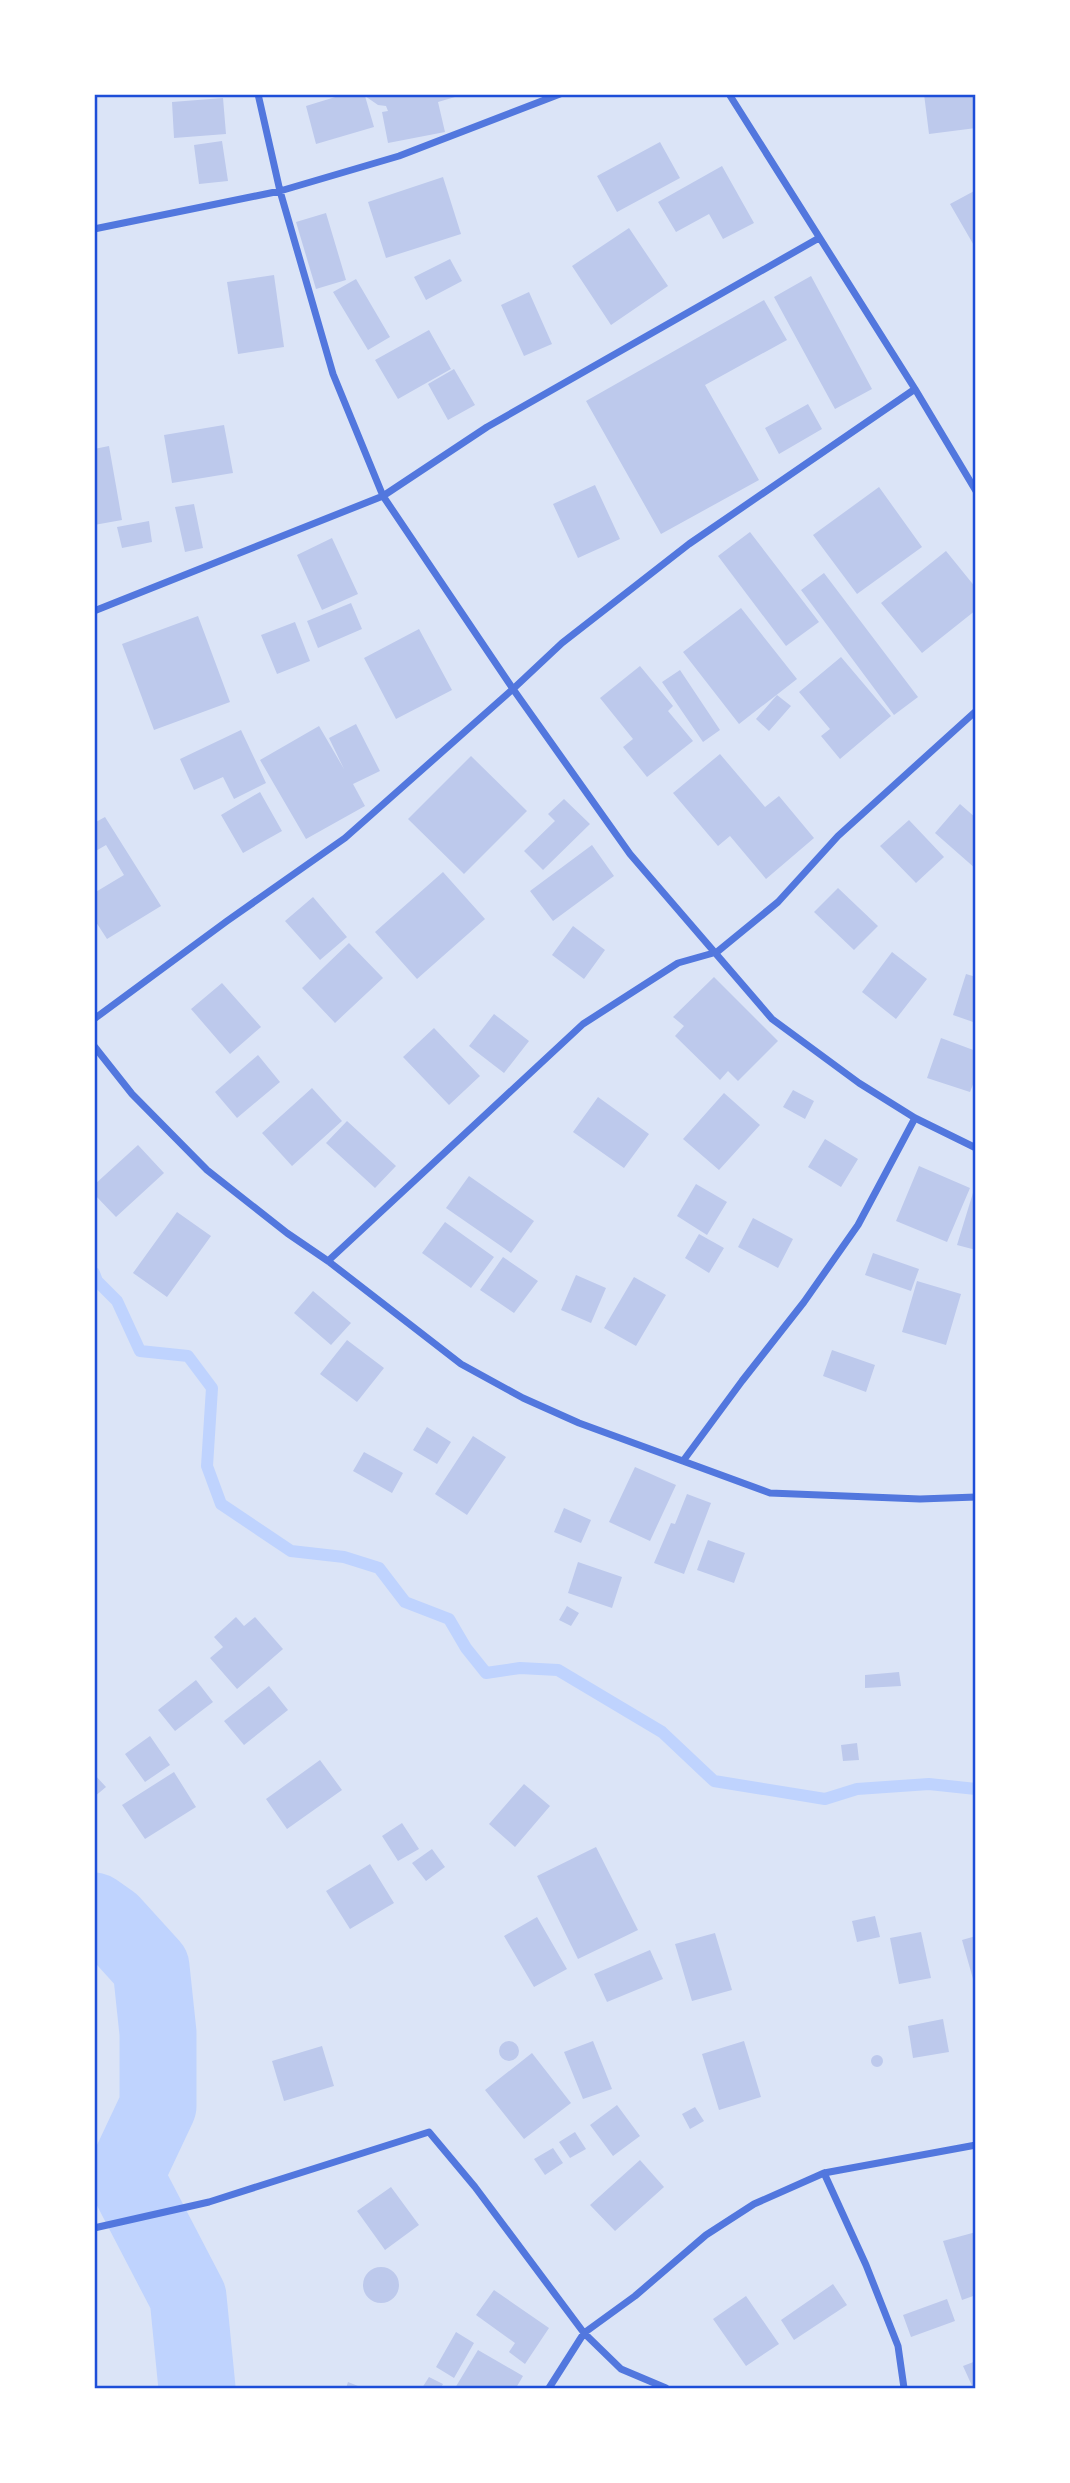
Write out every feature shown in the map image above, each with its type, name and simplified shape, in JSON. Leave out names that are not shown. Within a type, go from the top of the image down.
[{"type":"street","points":[[258,94],[280,191],[333,374],[383,496],[513,689],[630,854],[772,1019],[859,1083],[915,1118],[975,1148]]},
{"type":"street","points":[[94,229],[280,191],[399,156],[560,94]]},
{"type":"street","points":[[729,94],[915,388],[975,491]]},
{"type":"street","points":[[94,611],[383,496],[487,427],[819,238]]},
{"type":"street","points":[[94,1019],[226,921],[345,838],[562,643],[689,544],[915,388]]},
{"type":"street","points":[[328,1261],[583,1024],[678,963],[716,952],[778,902],[838,836],[975,711]]},
{"type":"street","points":[[94,1046],[132,1094],[207,1170],[461,1364],[523,1398],[770,1493],[920,1499],[975,1497]]},
{"type":"street","points":[[683,1461],[804,1302],[858,1225],[915,1118]]},
{"type":"street","points":[[94,2228],[209,2202],[429,2132],[584,2333],[621,2369],[666,2389]]},
{"type":"street","points":[[548,2389],[584,2333],[635,2296],[706,2235],[754,2204],[824,2173],[975,2145]]},
{"type":"street","points":[[824,2173],[866,2265],[898,2346],[904,2389]]},
{"type":"shaded area","points":[[95,95],[975,95],[975,2388],[95,2388]]},
{"type":"building","points":[[345,94],[455,94],[455,97],[438,102],[445,132],[388,143],[382,112],[388,111],[386,106],[378,105],[365,96],[374,127],[316,144],[306,106]]},
{"type":"building","points":[[924,94],[976,94],[976,128],[929,134]]},
{"type":"building","points":[[223,98],[226,134],[174,138],[172,102]]},
{"type":"building","points":[[222,141],[228,181],[199,184],[194,145]]},
{"type":"building","points":[[660,142],[680,178],[617,212],[597,176]]},
{"type":"building","points":[[722,166],[754,223],[723,239],[709,214],[676,232],[658,202]]},
{"type":"building","points":[[443,177],[461,234],[386,258],[368,202]]},
{"type":"building","points":[[976,190],[976,249],[950,204]]},
{"type":"building","points":[[326,213],[346,280],[316,289],[296,222]]},
{"type":"building","points":[[629,228],[668,286],[611,325],[572,266]]},
{"type":"building","points":[[450,259],[462,281],[426,300],[414,277]]},
{"type":"building","points":[[274,275],[284,347],[238,354],[227,282]]},
{"type":"building","points":[[811,276],[872,389],[835,409],[774,297]]},
{"type":"building","points":[[356,279],[390,337],[368,350],[333,292]]},
{"type":"building","points":[[529,292],[552,344],[524,356],[501,305]]},
{"type":"building","points":[[764,300],[787,340],[705,385],[759,480],[661,534],[586,401]]},
{"type":"building","points":[[429,330],[451,369],[398,399],[375,360]]},
{"type":"building","points":[[454,369],[475,405],[448,420],[428,384]]},
{"type":"building","points":[[808,404],[822,429],[779,454],[765,428]]},
{"type":"building","points":[[224,425],[233,473],[172,483],[164,435]]},
{"type":"building","points":[[109,446],[122,520],[94,525],[94,449]]},
{"type":"building","points":[[595,485],[620,539],[578,558],[553,504]]},
{"type":"building","points":[[879,487],[922,547],[857,594],[813,535]]},
{"type":"building","points":[[194,504],[203,548],[185,552],[175,507]]},
{"type":"building","points":[[149,521],[152,542],[122,548],[117,527]]},
{"type":"building","points":[[750,532],[819,622],[786,646],[718,556]]},
{"type":"building","points":[[332,538],[358,594],[322,610],[297,555]]},
{"type":"building","points":[[946,551],[976,588],[976,610],[922,653],[881,603]]},
{"type":"building","points":[[824,573],[918,697],[894,715],[801,590]]},
{"type":"building","points":[[351,603],[362,629],[318,648],[307,621]]},
{"type":"building","points":[[741,608],[797,679],[739,724],[683,652]]},
{"type":"building","points":[[198,616],[230,702],[154,730],[122,644]]},
{"type":"building","points":[[295,622],[310,661],[277,674],[261,635]]},
{"type":"building","points":[[419,629],[452,690],[396,719],[364,658]]},
{"type":"building","points":[[841,657],[891,716],[840,759],[821,736],[830,729],[799,692]]},
{"type":"building","points":[[640,666],[673,706],[668,711],[693,741],[647,777],[623,747],[633,739],[600,698]]},
{"type":"building","points":[[680,670],[720,730],[703,742],[662,682]]},
{"type":"building","points":[[777,695],[791,706],[769,731],[756,719]]},
{"type":"building","points":[[356,724],[380,771],[353,784],[365,806],[306,839],[260,760],[319,726],[344,769],[329,738]]},
{"type":"building","points":[[241,730],[266,783],[234,799],[223,777],[194,790],[180,759]]},
{"type":"building","points":[[720,754],[765,807],[779,796],[814,838],[766,879],[730,836],[718,846],[673,793]]},
{"type":"building","points":[[471,756],[527,811],[464,874],[408,819]]},
{"type":"building","points":[[260,792],[282,831],[243,853],[221,815]]},
{"type":"building","points":[[564,799],[590,824],[543,870],[524,851],[555,821],[548,814]]},
{"type":"building","points":[[960,804],[976,818],[976,869],[935,833]]},
{"type":"building","points":[[105,817],[161,906],[107,939],[94,919],[94,893],[124,875],[106,845],[94,852],[94,823]]},
{"type":"building","points":[[909,820],[944,857],[916,883],[880,846]]},
{"type":"building","points":[[592,845],[614,876],[553,921],[530,891]]},
{"type":"building","points":[[443,872],[485,919],[417,979],[375,932]]},
{"type":"building","points":[[838,888],[878,926],[854,950],[814,912]]},
{"type":"building","points":[[313,897],[347,937],[320,960],[285,921]]},
{"type":"building","points":[[573,926],[605,950],[584,979],[552,955]]},
{"type":"building","points":[[349,943],[383,978],[335,1023],[302,988]]},
{"type":"building","points":[[892,952],[927,979],[896,1019],[862,992]]},
{"type":"building","points":[[966,974],[976,977],[976,1023],[953,1015]]},
{"type":"building","points":[[714,977],[778,1041],[738,1081],[728,1071],[720,1080],[675,1036],[684,1026],[673,1017]]},
{"type":"building","points":[[222,983],[261,1027],[230,1054],[191,1009]]},
{"type":"building","points":[[494,1014],[529,1041],[504,1073],[469,1046]]},
{"type":"building","points":[[434,1028],[480,1076],[449,1105],[403,1057]]},
{"type":"building","points":[[941,1038],[976,1051],[976,1077],[970,1092],[927,1078]]},
{"type":"building","points":[[258,1055],[280,1082],[237,1118],[215,1092]]},
{"type":"building","points":[[312,1088],[342,1121],[292,1166],[262,1133]]},
{"type":"building","points":[[793,1090],[814,1101],[805,1119],[783,1107]]},
{"type":"building","points":[[724,1093],[760,1125],[719,1170],[683,1139]]},
{"type":"building","points":[[598,1097],[649,1134],[624,1168],[573,1132]]},
{"type":"building","points":[[347,1121],[396,1166],[375,1188],[326,1143]]},
{"type":"building","points":[[825,1139],[858,1159],[841,1187],[808,1167]]},
{"type":"building","points":[[138,1145],[164,1173],[116,1217],[94,1194],[94,1185]]},
{"type":"building","points":[[919,1166],[970,1188],[947,1242],[896,1221]]},
{"type":"building","points":[[469,1176],[534,1221],[511,1253],[446,1208]]},
{"type":"building","points":[[976,1183],[976,1250],[957,1245]]},
{"type":"building","points":[[696,1184],[727,1202],[707,1235],[677,1216]]},
{"type":"building","points":[[177,1212],[211,1236],[167,1297],[133,1273]]},
{"type":"building","points":[[753,1218],[793,1239],[778,1268],[738,1247]]},
{"type":"building","points":[[445,1222],[494,1257],[471,1288],[422,1253]]},
{"type":"building","points":[[699,1234],[724,1248],[709,1273],[685,1258]]},
{"type":"building","points":[[873,1253],[919,1269],[911,1291],[865,1275]]},
{"type":"building","points":[[503,1257],[538,1281],[514,1313],[480,1290]]},
{"type":"building","points":[[576,1275],[606,1288],[591,1323],[561,1310]]},
{"type":"building","points":[[634,1277],[666,1295],[636,1346],[604,1328]]},
{"type":"building","points":[[917,1281],[961,1294],[946,1345],[902,1332]]},
{"type":"building","points":[[313,1291],[351,1323],[331,1345],[294,1313]]},
{"type":"building","points":[[347,1340],[384,1368],[357,1402],[320,1374]]},
{"type":"building","points":[[832,1350],[875,1365],[866,1392],[823,1376]]},
{"type":"building","points":[[427,1427],[451,1442],[437,1464],[413,1450]]},
{"type":"building","points":[[473,1436],[506,1457],[467,1515],[435,1494]]},
{"type":"building","points":[[364,1452],[403,1473],[392,1493],[353,1471]]},
{"type":"building","points":[[635,1467],[676,1485],[650,1541],[609,1522]]},
{"type":"building","points":[[687,1494],[711,1503],[684,1574],[654,1563],[671,1523],[675,1524]]},
{"type":"building","points":[[564,1508],[591,1520],[581,1543],[554,1532]]},
{"type":"building","points":[[708,1540],[745,1553],[734,1583],[697,1570]]},
{"type":"building","points":[[578,1562],[622,1577],[612,1608],[568,1593]]},
{"type":"building","points":[[567,1606],[579,1613],[571,1626],[559,1620]]},
{"type":"building","points":[[236,1617],[244,1626],[255,1617],[283,1649],[237,1689],[210,1658],[223,1647],[214,1637]]},
{"type":"building","points":[[899,1672],[901,1686],[865,1688],[865,1675]]},
{"type":"building","points":[[196,1680],[213,1702],[175,1731],[158,1710]]},
{"type":"building","points":[[269,1686],[288,1710],[244,1745],[224,1721]]},
{"type":"building","points":[[150,1736],[170,1765],[145,1782],[125,1754]]},
{"type":"building","points":[[857,1743],[859,1760],[843,1761],[841,1745]]},
{"type":"building","points":[[320,1760],[342,1790],[287,1829],[266,1799]]},
{"type":"building","points":[[174,1772],[196,1807],[145,1839],[122,1805]]},
{"type":"building","points":[[94,1774],[106,1787],[94,1797]]},
{"type":"building","points":[[524,1784],[550,1806],[515,1847],[489,1824]]},
{"type":"building","points":[[402,1823],[419,1849],[398,1861],[382,1836]]},
{"type":"building","points":[[596,1847],[638,1930],[578,1959],[537,1876]]},
{"type":"building","points":[[432,1849],[445,1867],[426,1881],[412,1863]]},
{"type":"building","points":[[370,1864],[394,1903],[350,1929],[326,1891]]},
{"type":"building","points":[[875,1916],[880,1937],[857,1942],[852,1921]]},
{"type":"building","points":[[537,1917],[567,1969],[534,1987],[504,1936]]},
{"type":"building","points":[[921,1932],[931,1978],[899,1984],[890,1938]]},
{"type":"building","points":[[715,1933],[732,1990],[692,2001],[675,1944]]},
{"type":"building","points":[[976,1936],[976,1986],[975,1986],[962,1940]]},
{"type":"building","points":[[650,1950],[663,1979],[607,2002],[594,1974]]},
{"type":"building","points":[[943,2019],[949,2052],[913,2058],[908,2026]]},
{"type":"building","points":[[509,2041],[516,2044],[519,2051],[516,2058],[509,2061],[502,2058],[499,2051],[502,2044]]},
{"type":"building","points":[[593,2041],[612,2089],[583,2099],[564,2052]]},
{"type":"building","points":[[744,2041],[761,2097],[719,2110],[702,2054]]},
{"type":"building","points":[[322,2046],[334,2086],[284,2101],[272,2061]]},
{"type":"building","points":[[532,2053],[571,2103],[524,2139],[485,2090]]},
{"type":"building","points":[[877,2055],[883,2061],[877,2067],[871,2061]]},
{"type":"building","points":[[617,2105],[640,2136],[613,2156],[590,2125]]},
{"type":"building","points":[[695,2107],[704,2121],[690,2129],[682,2114]]},
{"type":"building","points":[[575,2132],[586,2149],[570,2158],[559,2142]]},
{"type":"building","points":[[553,2148],[563,2163],[545,2175],[534,2159]]},
{"type":"building","points":[[640,2160],[664,2187],[615,2231],[590,2205]]},
{"type":"building","points":[[391,2187],[419,2225],[385,2250],[357,2211]]},
{"type":"building","points":[[976,2232],[976,2295],[962,2300],[943,2241]]},
{"type":"building","points":[[381,2267],[394,2272],[399,2285],[394,2298],[381,2303],[368,2298],[363,2285],[368,2272]]},
{"type":"building","points":[[833,2284],[847,2305],[794,2340],[781,2320]]},
{"type":"building","points":[[494,2290],[549,2328],[525,2364],[509,2352],[515,2343],[476,2315]]},
{"type":"building","points":[[746,2296],[779,2344],[746,2366],[713,2319]]},
{"type":"building","points":[[947,2299],[955,2321],[911,2337],[903,2315]]},
{"type":"building","points":[[456,2332],[474,2343],[454,2378],[436,2367]]},
{"type":"building","points":[[478,2350],[523,2376],[516,2388],[455,2388]]},
{"type":"building","points":[[976,2361],[976,2388],[973,2388],[963,2366]]},
{"type":"building","points":[[429,2377],[443,2384],[441,2388],[422,2388]]},
{"type":"building","points":[[348,2382],[363,2388],[346,2388]]},
{"type":"waterway","points":[[94,1273],[97,1281],[117,1301],[140,1351],[188,1356],[212,1388],[207,1466],[221,1504],[291,1551],[344,1557],[379,1568],[405,1602],[449,1619],[466,1648],[486,1673],[520,1668],[558,1670],[662,1732],[714,1781],[825,1799],[857,1789],[929,1784],[976,1789]]},
{"type":"waterway","points":[[94,1911],[111,1923],[151,1967],[158,2033],[158,2106],[125,2176],[188,2297],[197,2388]]}]
